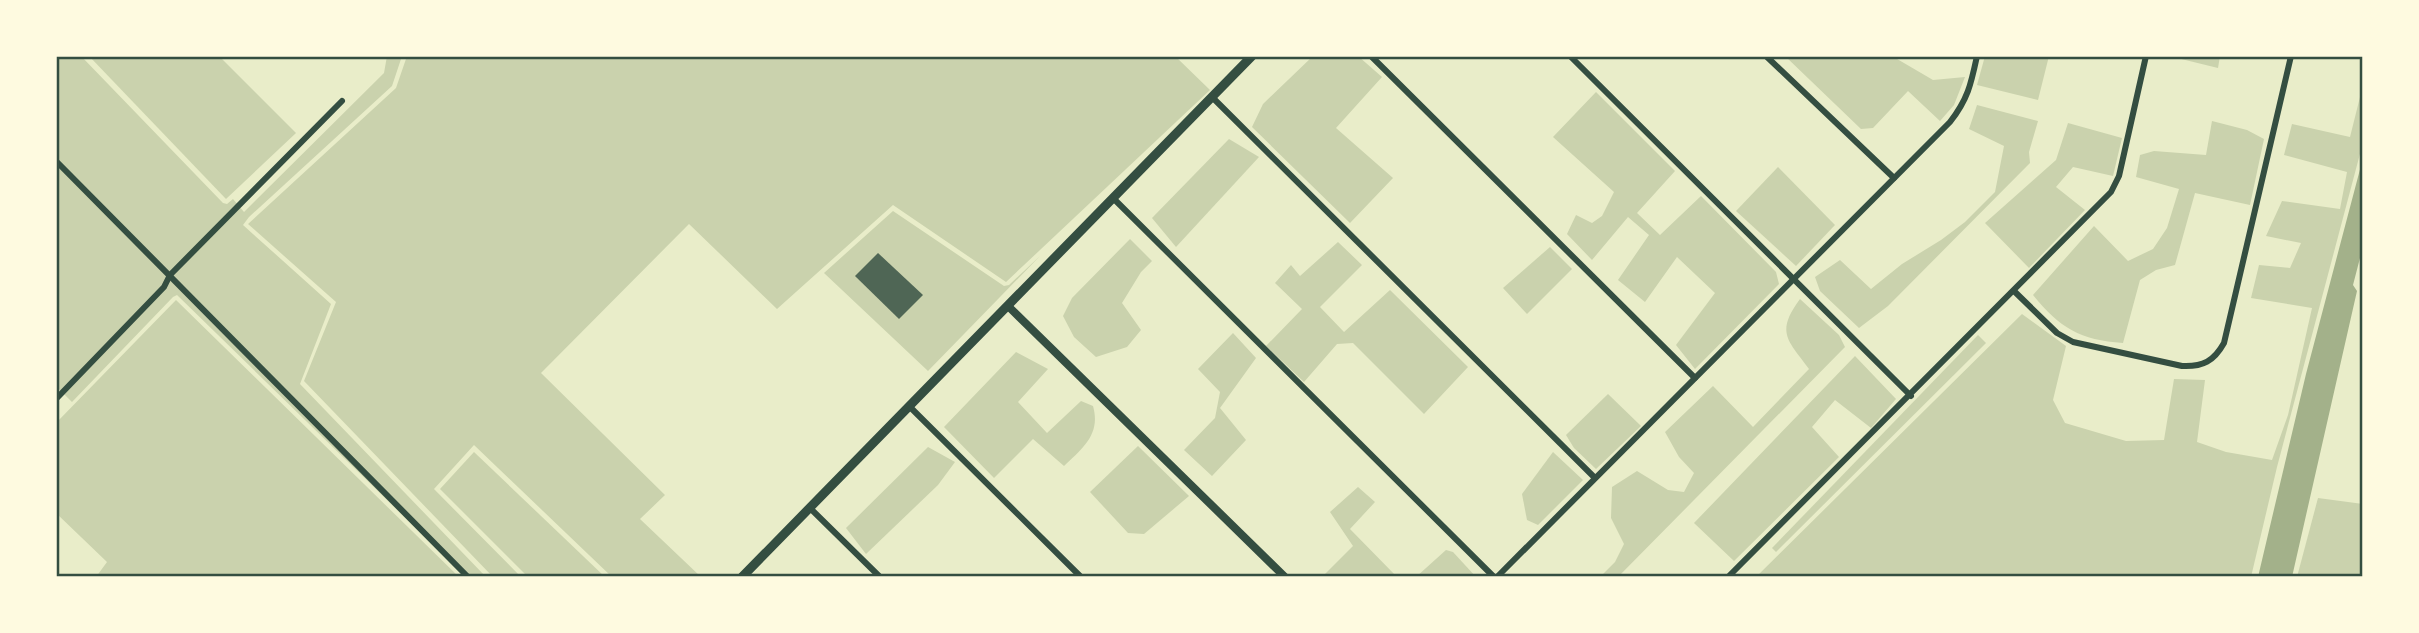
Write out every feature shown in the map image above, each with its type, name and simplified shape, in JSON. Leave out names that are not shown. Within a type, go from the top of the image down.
[{"type":"main road","points":[[742,577],[1252,56]]},
{"type":"street","points":[[1371,56],[1695,378]]},
{"type":"street","points":[[1570,56],[1910,396]]},
{"type":"street","points":[[1766,56],[1894,178]]},
{"type":"street","points":[[1113,198],[1495,577],[1950,122],[1969,92],[1977,56]]},
{"type":"street","points":[[1728,577],[2111,191],[2119,176],[2146,56]]},
{"type":"street","points":[[2014,291],[2057,333],[2073,342],[2182,366],[2197,366],[2210,361],[2224,343],[2291,56]]},
{"type":"street","points":[[1212,97],[1595,478]]},
{"type":"street","points":[[56,399],[164,288],[170,275],[342,101]]},
{"type":"street","points":[[56,161],[468,577]]},
{"type":"street","points":[[1008,306],[1285,577]]},
{"type":"street","points":[[910,407],[1081,577]]},
{"type":"street","points":[[811,509],[880,577]]},
{"type":"shaded area","points":[[56,56],[81,56],[223,203],[227,204],[233,199],[244,212],[384,73],[387,56],[402,56],[392,86],[243,225],[331,304],[300,384],[486,577],[466,577],[177,295],[72,402],[56,389]]},
{"type":"shaded area","points":[[89,56],[219,56],[296,133],[226,199]]},
{"type":"shaded area","points":[[407,56],[1175,56],[1210,90],[1006,282],[893,205],[777,309],[689,224],[541,373],[665,495],[640,519],[701,577],[612,577],[474,445],[434,489],[521,577],[493,577],[304,381],[336,302],[248,224],[396,88]]},
{"type":"shaded area","points":[[1313,56],[1358,56],[1382,77],[1336,128],[1393,178],[1350,223],[1252,127],[1263,104]]},
{"type":"shaded area","points":[[1785,56],[1892,56],[1933,80],[1965,77],[1954,105],[1940,121],[1908,91],[1873,128],[1861,129]]},
{"type":"shaded area","points":[[1985,56],[2049,56],[2038,100],[1977,85]]},
{"type":"shaded area","points":[[2169,56],[2220,56],[2218,68]]},
{"type":"shaded area","points":[[2363,85],[2361,150],[2277,467],[2251,577],[1756,577],[2022,314],[2066,346],[2053,400],[2065,423],[2126,441],[2164,440],[2174,379],[2205,380],[2197,442],[2226,452],[2272,460],[2288,415],[2312,308],[2251,298],[2259,265],[2290,268],[2301,243],[2266,236],[2282,201],[2340,209],[2347,172],[2284,155],[2292,124],[2350,137]]},
{"type":"shaded area","points":[[1596,92],[1675,171],[1637,213],[1660,235],[1701,196],[1776,272],[1779,284],[1695,369],[1676,345],[1715,293],[1677,257],[1645,302],[1618,280],[1649,235],[1628,217],[1592,260],[1567,234],[1576,215],[1592,223],[1602,216],[1614,192],[1553,137]]},
{"type":"shaded area","points":[[1977,105],[2038,121],[2029,152],[2030,163],[1888,306],[1859,328],[1820,291],[1815,277],[1840,260],[1871,289],[1902,264],[1965,222],[1995,192],[2004,146],[1969,129]]},
{"type":"shaded area","points":[[2212,121],[2247,130],[2264,139],[2250,205],[2195,193],[2175,265],[2156,270],[2140,280],[2123,343],[2095,339],[2062,324],[2033,295],[2094,226],[2128,261],[2153,249],[2167,228],[2179,189],[2136,177],[2140,155],[2154,151],[2206,155]]},
{"type":"shaded area","points":[[2068,123],[2122,138],[2113,176],[2073,167],[2056,187],[2085,210],[2029,268],[1985,223],[2056,160]]},
{"type":"shaded area","points":[[1229,139],[1259,157],[1176,247],[1152,218]]},
{"type":"shaded area","points":[[2363,158],[2363,255],[2353,285],[2357,291],[2292,577],[2258,577],[2306,374]]},
{"type":"shaded area","points":[[1778,167],[1835,225],[1796,266],[1736,211]]},
{"type":"shaded area","points":[[893,211],[1004,286],[1009,285],[1040,256],[928,371],[824,273]]},
{"type":"shaded area","points":[[1130,239],[1152,261],[1141,272],[1122,303],[1141,330],[1127,347],[1096,357],[1074,337],[1063,316],[1072,298]]},
{"type":"shaded area","points":[[1338,242],[1362,265],[1320,307],[1344,332],[1390,290],[1468,367],[1424,414],[1353,343],[1337,344],[1304,382],[1266,346],[1302,309],[1275,283],[1291,265],[1300,276]]},
{"type":"shaded area","points":[[1550,247],[1572,269],[1527,314],[1503,288]]},
{"type":"shaded area","points":[[1800,299],[1839,335],[1845,347],[1618,577],[1600,577],[1615,562],[1624,544],[1611,518],[1612,487],[1637,471],[1668,490],[1684,492],[1694,473],[1679,457],[1665,432],[1713,386],[1753,427],[1809,369],[1787,336],[1788,320]]},
{"type":"shaded area","points":[[176,300],[459,577],[96,577],[107,562],[56,513],[56,423]]},
{"type":"shaded area","points":[[1233,333],[1256,358],[1220,408],[1246,440],[1212,476],[1184,450],[1215,418],[1220,392],[1198,369]]},
{"type":"shaded area","points":[[1978,335],[1986,343],[1776,552],[1772,548]]},
{"type":"shaded area","points":[[1016,352],[1048,369],[1018,402],[1047,433],[1081,401],[1093,406],[1095,425],[1089,440],[1064,466],[1033,439],[994,478],[944,427]]},
{"type":"shaded area","points":[[1855,356],[1896,399],[1871,428],[1835,400],[1812,427],[1839,457],[1734,561],[1694,523]]},
{"type":"shaded area","points":[[1608,394],[1641,426],[1596,469],[1574,448],[1566,435]]},
{"type":"shaded area","points":[[1138,446],[1189,496],[1144,534],[1128,533],[1090,492]]},
{"type":"shaded area","points":[[928,447],[955,462],[938,485],[866,554],[846,528]]},
{"type":"shaded area","points":[[474,452],[605,577],[528,577],[440,489]]},
{"type":"shaded area","points":[[1553,452],[1583,480],[1538,525],[1527,520],[1522,494]]},
{"type":"shaded area","points":[[1358,487],[1375,502],[1350,529],[1397,577],[1322,577],[1353,546],[1330,512]]},
{"type":"shaded area","points":[[2318,498],[2363,504],[2361,577],[2297,577]]},
{"type":"shaded area","points":[[1446,550],[1453,552],[1476,577],[1416,577]]},
{"type":"building","points":[[878,253],[923,295],[899,319],[855,276]]}]
